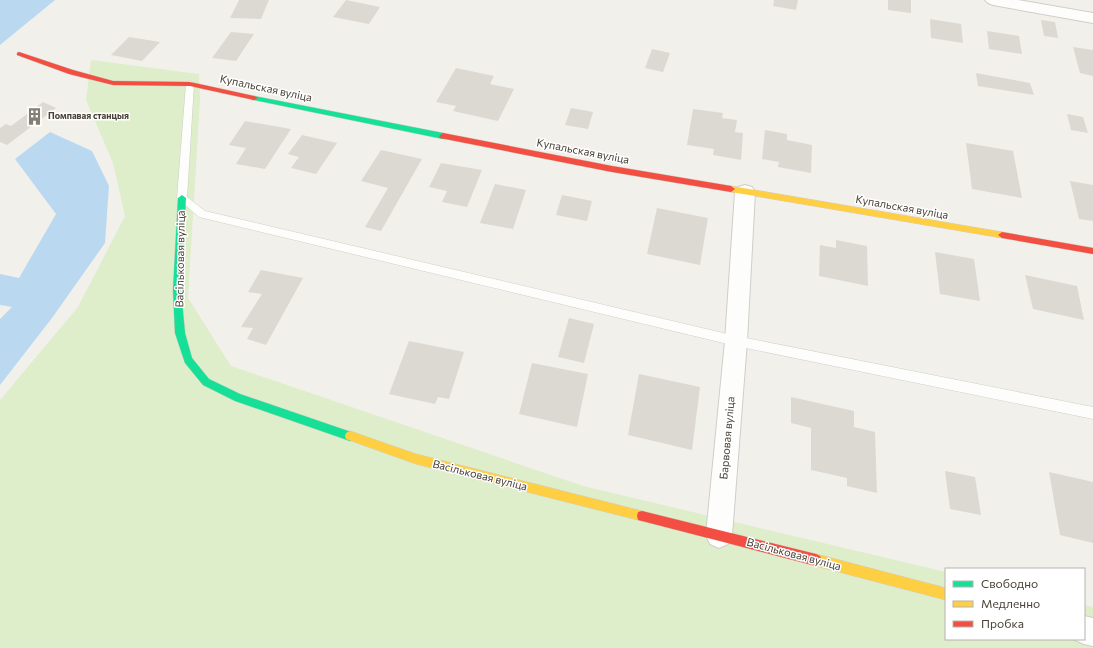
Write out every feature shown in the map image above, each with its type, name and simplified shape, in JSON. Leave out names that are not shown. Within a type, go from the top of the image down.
[{"type":"street","points":[[993,0],[1093,18]]},
{"type":"street","name":"Купальская вуліца","points":[[19,54],[70,72],[113,83],[190,84],[336,115],[612,169],[1093,251]]},
{"type":"street","name":"Барвовая вуліца","points":[[719,535],[736,341],[745,192]]},
{"type":"street","name":"Васільковая вуліца","points":[[182,198],[177,290],[180,334],[188,360],[206,382],[238,398],[416,459],[945,594]]},
{"type":"lane","points":[[190,84],[182,198],[202,214],[736,341],[1093,413]]},
{"type":"green space","points":[[91,60],[199,74],[200,100],[188,298],[231,366],[583,486],[945,572],[945,640],[1085,640],[1085,605],[1093,607],[1093,648],[0,648],[0,400],[78,307],[125,216],[113,163],[86,100]]},
{"type":"water","points":[[0,0],[55,0],[0,45]]},
{"type":"water","points":[[50,132],[92,151],[109,186],[105,243],[52,318],[0,385],[0,319],[12,307],[0,305],[0,274],[19,278],[56,214],[15,159]]},
{"type":"building","points":[[239,0],[269,0],[261,19],[230,18]]},
{"type":"building","points":[[346,0],[380,7],[369,24],[333,17]]},
{"type":"building","points":[[774,0],[798,0],[796,10],[773,6]]},
{"type":"building","points":[[888,0],[911,0],[911,13],[888,10]]},
{"type":"building","points":[[930,19],[961,24],[963,43],[931,38]]},
{"type":"building","points":[[1041,20],[1055,22],[1058,38],[1044,36]]},
{"type":"building","points":[[987,31],[1019,36],[1022,54],[989,49]]},
{"type":"building","points":[[231,32],[254,34],[236,61],[212,58]]},
{"type":"building","points":[[129,37],[160,42],[142,61],[111,55]]},
{"type":"building","points":[[1073,47],[1093,50],[1093,76],[1080,73]]},
{"type":"building","points":[[652,49],[670,53],[663,72],[645,68]]},
{"type":"building","points":[[456,68],[494,76],[490,84],[514,89],[498,121],[453,111],[456,106],[436,102]]},
{"type":"building","points":[[976,73],[1030,83],[1034,95],[978,86]]},
{"type":"building","name":"Помпавая станцыя","points":[[43,102],[56,108],[7,145],[0,142],[0,128],[6,124],[11,126]]},
{"type":"building","points":[[571,108],[593,112],[588,129],[565,125]]},
{"type":"building","points":[[693,109],[723,113],[722,118],[737,120],[735,132],[743,133],[741,160],[713,155],[714,149],[687,145]]},
{"type":"building","points":[[1067,114],[1083,117],[1088,133],[1071,130]]},
{"type":"building","points":[[245,121],[291,129],[265,169],[236,164],[246,148],[229,145]]},
{"type":"building","points":[[765,130],[787,134],[787,140],[812,145],[811,173],[778,167],[779,162],[762,159]]},
{"type":"building","points":[[302,135],[337,143],[316,174],[291,168],[299,157],[288,154]]},
{"type":"building","points":[[966,143],[1013,151],[1022,198],[972,189]]},
{"type":"building","points":[[381,150],[422,159],[381,231],[365,227],[388,188],[361,181]]},
{"type":"building","points":[[441,163],[482,170],[467,207],[442,202],[447,191],[429,187]]},
{"type":"building","points":[[1070,181],[1093,185],[1093,221],[1079,219]]},
{"type":"building","points":[[495,184],[526,190],[513,229],[480,223]]},
{"type":"building","points":[[562,195],[592,201],[587,221],[556,215]]},
{"type":"building","points":[[657,208],[708,218],[700,265],[647,254]]},
{"type":"building","points":[[836,240],[867,246],[868,286],[819,276],[820,245],[836,248]]},
{"type":"building","points":[[935,252],[974,259],[980,301],[940,294]]},
{"type":"building","points":[[261,270],[303,278],[266,345],[247,339],[253,328],[241,327],[262,294],[248,292]]},
{"type":"building","points":[[1025,275],[1077,286],[1084,320],[1033,309]]},
{"type":"building","points":[[569,318],[594,324],[584,363],[558,357]]},
{"type":"building","points":[[409,341],[464,352],[449,399],[438,397],[435,404],[389,394]]},
{"type":"building","points":[[532,363],[588,374],[577,427],[519,414]]},
{"type":"building","points":[[639,374],[700,387],[692,450],[628,435]]},
{"type":"building","points":[[791,397],[854,411],[854,427],[875,432],[877,493],[847,486],[847,478],[811,470],[811,428],[791,423]]},
{"type":"building","points":[[945,471],[975,477],[981,515],[950,509]]},
{"type":"building","points":[[1049,472],[1093,482],[1093,543],[1060,535]]},
{"type":"traffic: fast","points":[[254,98],[443,136]]},
{"type":"traffic: fast","points":[[182,198],[177,290],[180,333],[188,360],[206,382],[238,398],[350,436]]},
{"type":"traffic: slow","points":[[731,189],[1002,235]]},
{"type":"traffic: slow","points":[[350,436],[416,459],[642,516]]},
{"type":"traffic: slow","points":[[816,560],[945,594]]},
{"type":"traffic: jam","points":[[19,54],[71,72],[113,83],[190,84],[254,98]]},
{"type":"traffic: jam","points":[[443,136],[612,169],[731,189]]},
{"type":"traffic: jam","points":[[1002,235],[1093,251]]},
{"type":"traffic: jam","points":[[642,516],[816,560]]},
{"type":"place","name":"Помпавая станцыя","points":[[35,116]]}]
